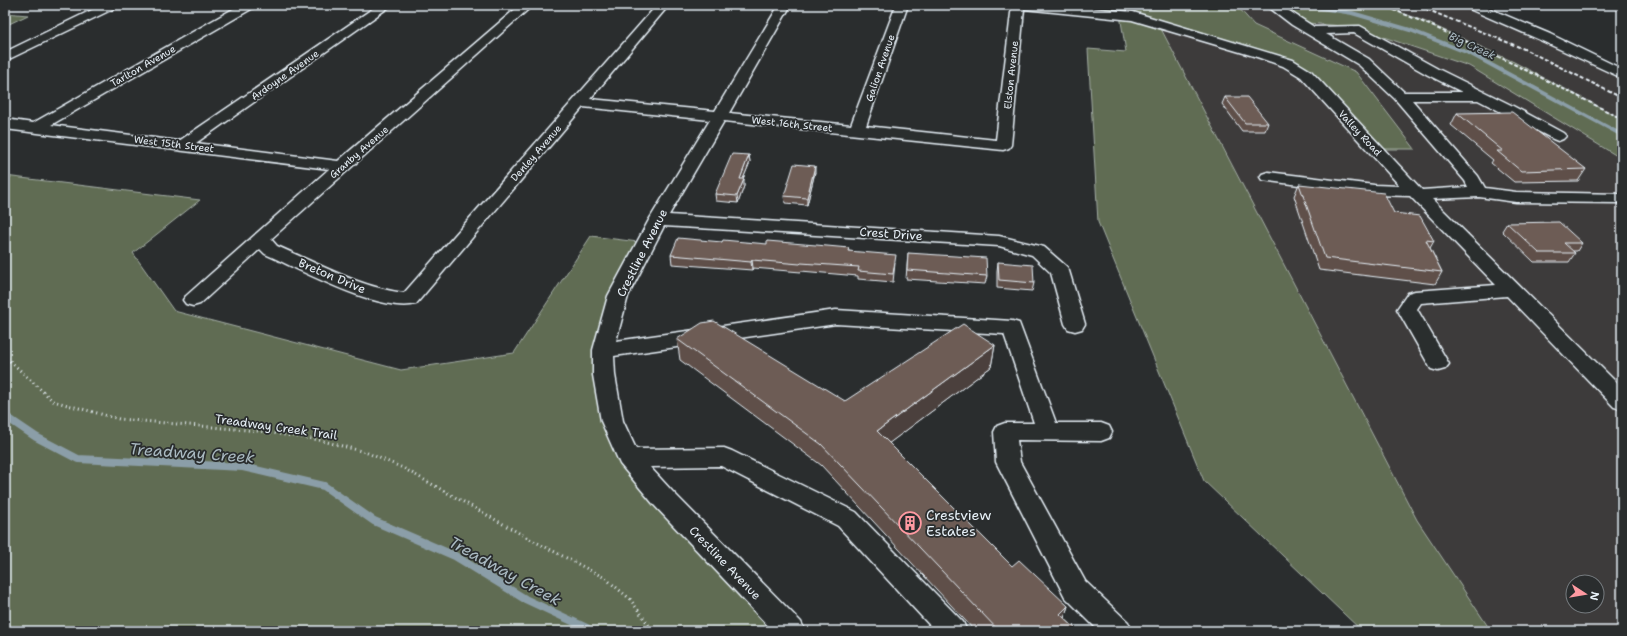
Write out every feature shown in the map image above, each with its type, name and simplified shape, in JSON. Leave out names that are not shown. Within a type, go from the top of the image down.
[{"type":"street","points":[[5,57],[111,5]]},
{"type":"street","name":"Tarlton Avenue","points":[[37,127],[249,5]]},
{"type":"street","name":"Ardoyne Avenue","points":[[183,145],[386,5]]},
{"type":"street","name":"Granby Avenue","points":[[193,300],[342,166],[527,5]]},
{"type":"street","name":"Denley Avenue","points":[[408,300],[581,102],[663,5]]},
{"type":"street","name":"Crestline Avenue","points":[[785,5],[718,116],[658,220],[618,296],[602,350],[604,375],[612,421],[628,458],[663,498],[791,631]]},
{"type":"street","name":"Galion Avenue","points":[[858,130],[902,5]]},
{"type":"street","name":"Elston Avenue","points":[[1004,145],[1018,5]]},
{"type":"street","name":"Valley Road","points":[[1022,5],[1133,16],[1262,54],[1288,63],[1306,74],[1417,193],[1622,401]]},
{"type":"street","points":[[1471,5],[1545,37],[1622,74]]},
{"type":"street","points":[[1274,6],[1311,31],[1364,62],[1400,96],[1472,179],[1479,192]]},
{"type":"street","points":[[1311,31],[1356,29],[1433,72],[1506,108],[1558,136]]},
{"type":"street","points":[[1400,96],[1480,96]]},
{"type":"street","name":"West 16th Street","points":[[581,102],[1004,145]]},
{"type":"street","name":"West 15th Street","points":[[5,124],[342,166]]},
{"type":"street","points":[[1268,177],[1374,190],[1417,193],[1479,192],[1516,197],[1617,198]]},
{"type":"street","name":"Crest Drive","points":[[658,220],[999,241],[1038,251],[1060,271],[1075,324]]},
{"type":"street","name":"Breton Drive","points":[[261,239],[271,250],[358,289],[381,296],[408,300]]},
{"type":"street","points":[[1438,364],[1407,309],[1415,297],[1512,290]]},
{"type":"street","points":[[602,350],[836,317],[1012,328],[1048,431]]},
{"type":"street","points":[[1102,432],[1005,432],[1008,462],[1075,589],[1118,631]]},
{"type":"street","points":[[628,458],[724,457],[847,518],[953,631]]},
{"type":"path","name":"Treadway Creek Trail","points":[[5,356],[32,383],[53,401],[119,419],[258,431],[319,440],[365,452],[403,468],[528,538],[605,578],[630,599],[653,631]]},
{"type":"shaded area","points":[[1382,5],[1471,5],[1622,74],[1622,119],[1514,62],[1426,22]]},
{"type":"shaded area","points":[[1238,7],[1275,7],[1354,27],[1470,66],[1622,159],[1622,631],[1491,631],[1417,520],[1158,23],[1288,63],[1375,149],[1414,149],[1356,72],[1254,25]]},
{"type":"green space","points":[[1022,5],[1336,5],[1353,8],[1370,5],[1382,5],[1426,22],[1514,62],[1622,119],[1622,159],[1469,66],[1354,27],[1296,22],[1275,7],[1238,7],[1254,25],[1356,72],[1415,149],[1375,149],[1288,63],[1158,23],[1417,520],[1491,631],[1362,631],[1204,481],[1098,222],[1088,49],[1126,52],[1120,15]]},
{"type":"green space","points":[[5,13],[28,15],[5,26]]},
{"type":"green space","points":[[5,176],[200,200],[133,253],[174,311],[401,370],[514,353],[591,236],[646,243],[603,350],[628,458],[791,631],[5,631]]},
{"type":"building","points":[[1225,97],[1247,97],[1268,123],[1245,123]]},
{"type":"building","points":[[1512,112],[1586,169],[1521,171],[1497,151],[1503,151],[1457,113]]},
{"type":"building","points":[[732,154],[749,155],[740,179],[744,179],[737,196],[715,194]]},
{"type":"building","points":[[794,164],[815,166],[807,198],[784,196]]},
{"type":"building","points":[[1299,184],[1384,193],[1394,213],[1420,216],[1434,241],[1426,240],[1442,272],[1325,258]]},
{"type":"building","points":[[1559,222],[1582,243],[1564,243],[1575,253],[1539,253],[1507,223]]},
{"type":"building","points":[[678,238],[767,244],[767,241],[849,248],[848,251],[896,255],[893,274],[858,271],[859,267],[752,260],[751,262],[671,255]]},
{"type":"building","points":[[908,253],[986,258],[987,276],[907,270]]},
{"type":"building","points":[[998,262],[1033,265],[1034,283],[999,280]]},
{"type":"building","name":"Crestview Estates","points":[[714,321],[845,401],[963,324],[995,345],[877,431],[1012,566],[1019,560],[1068,606],[1060,614],[1078,631],[999,631],[821,444],[677,339],[702,323]]},
{"type":"waterway","name":"Big Creek","points":[[1303,5],[1352,13],[1410,30],[1471,54],[1622,135]]},
{"type":"waterway","name":"Treadway Creek","points":[[5,416],[36,437],[78,459],[243,467],[324,486],[374,521],[455,556],[525,599],[587,628],[589,631]]},
{"type":"railway","points":[[1382,5],[1503,59],[1622,119]]},
{"type":"railway","points":[[1416,5],[1524,49],[1622,98]]},
{"type":"place","name":"Crestview Estates","points":[[910,523]]}]
